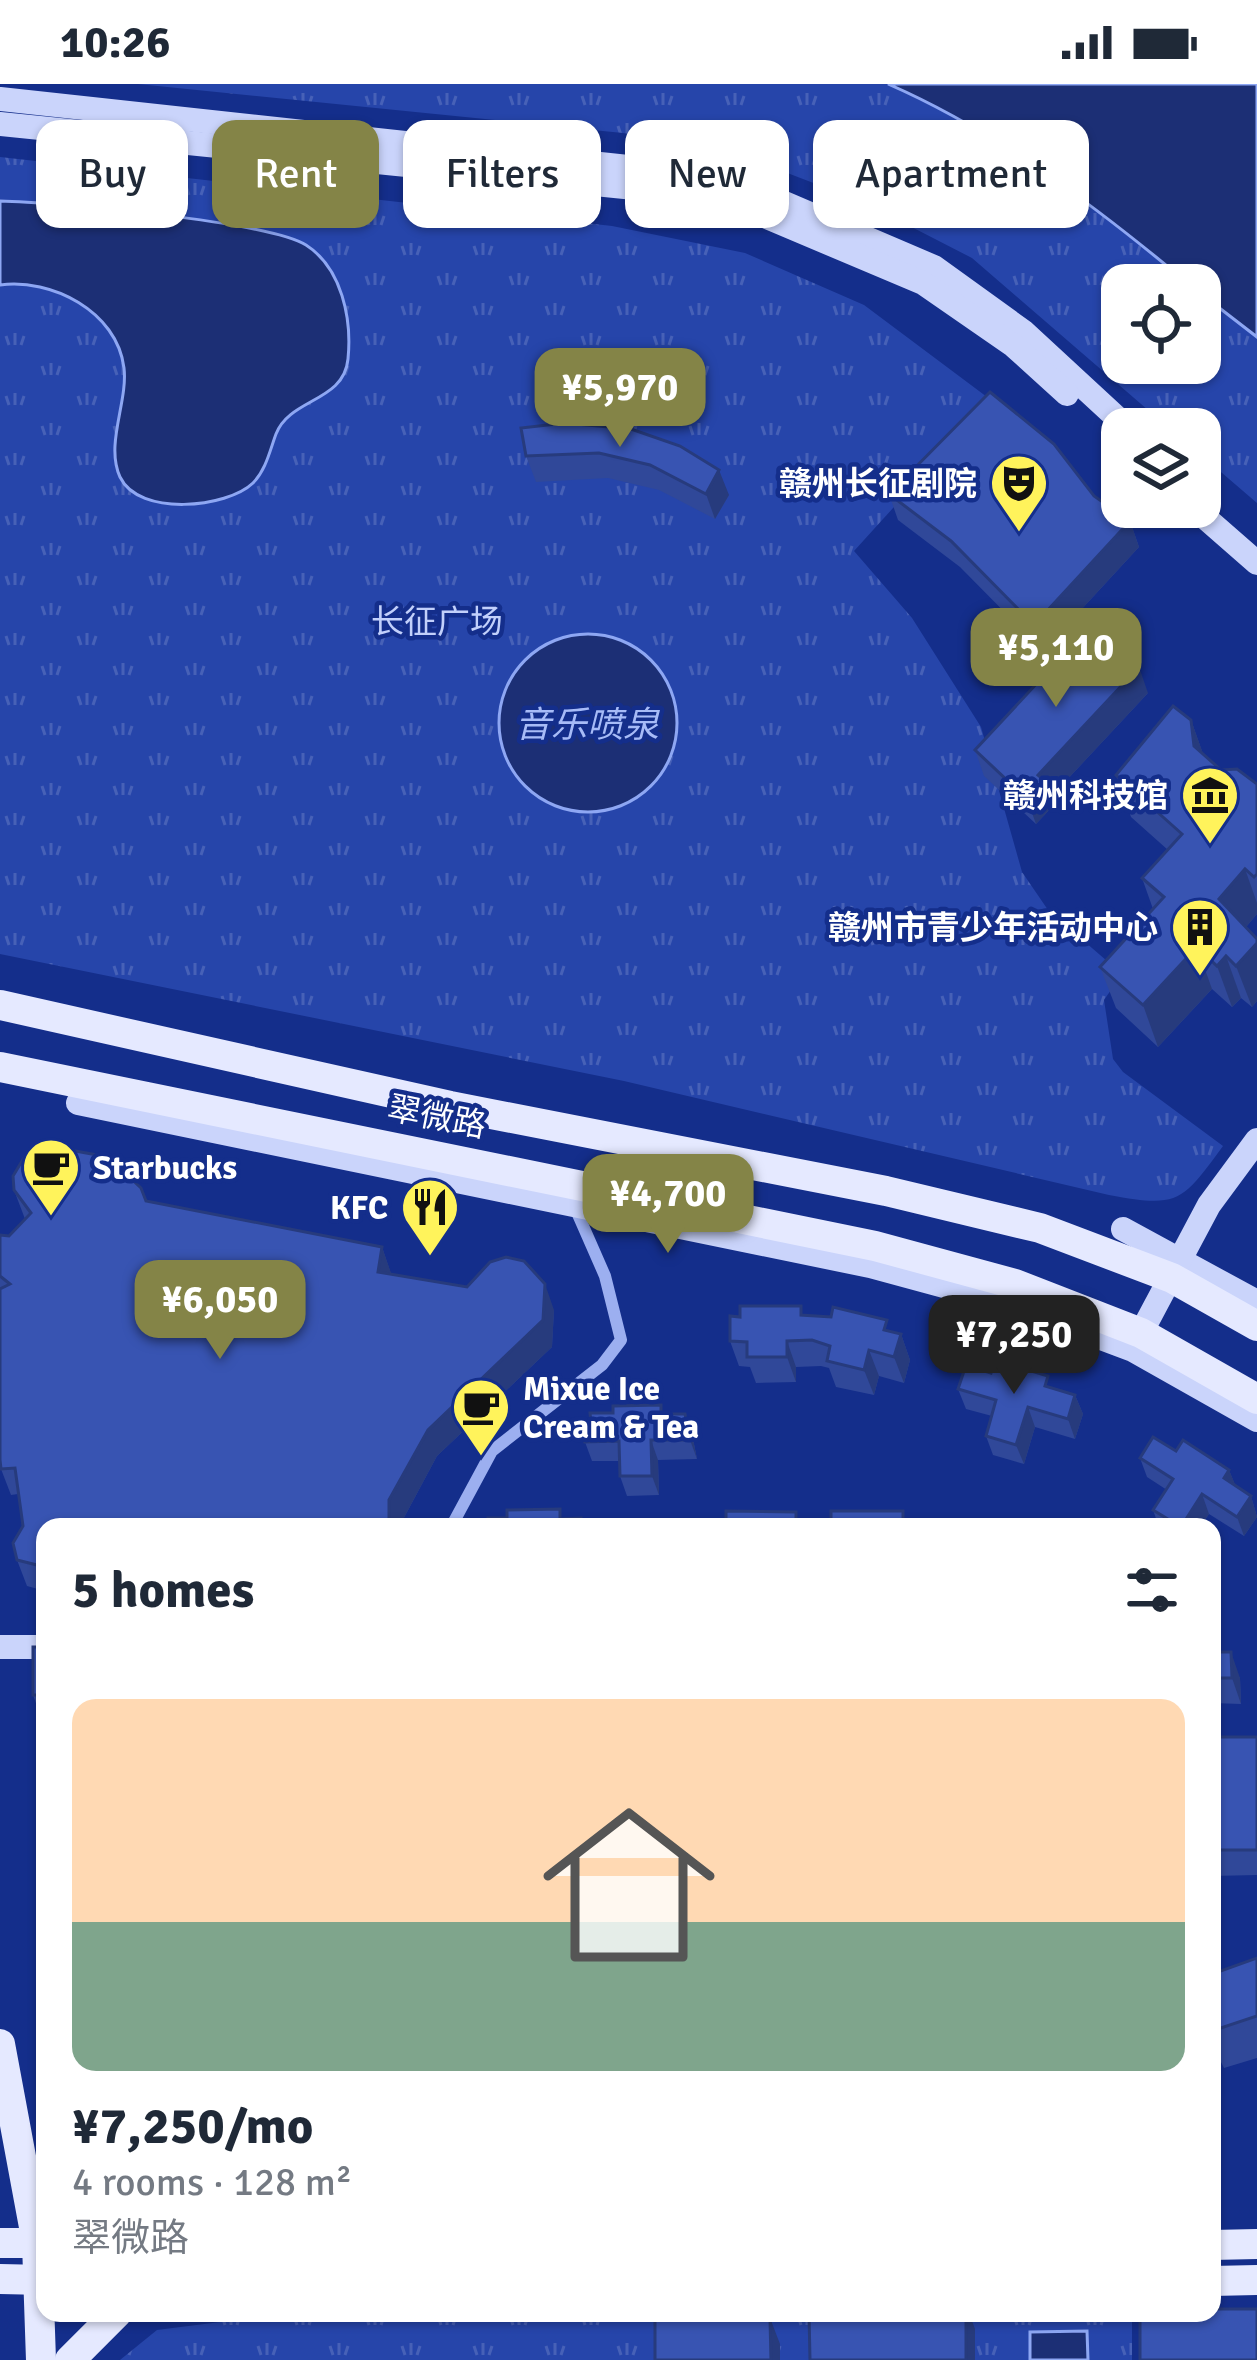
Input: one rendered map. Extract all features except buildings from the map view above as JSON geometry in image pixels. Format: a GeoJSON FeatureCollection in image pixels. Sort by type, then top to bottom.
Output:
{"type":"FeatureCollection","features":[{"type":"Feature","properties":{"kind":"main road"},"geometry":{"type":"LineString","coordinates":[[0,99],[656,170],[768,196],[934,267],[1024,332],[1106,408]]}},
{"type":"Feature","properties":{"kind":"main road"},"geometry":{"type":"LineString","coordinates":[[0,124],[654,190],[762,215],[923,283],[1014,346],[1101,424]]}},
{"type":"Feature","properties":{"kind":"main road"},"geometry":{"type":"LineString","coordinates":[[1221,512],[1257,543]]}},
{"type":"Feature","properties":{"kind":"main road"},"geometry":{"type":"LineString","coordinates":[[1217,528],[1257,563]]}},
{"type":"Feature","properties":{"kind":"main road"},"geometry":{"type":"LineString","coordinates":[[0,983],[80,1023]]}},
{"type":"Feature","properties":{"kind":"main road","name":"翠微路"},"geometry":{"type":"LineString","coordinates":[[0,1005],[450,1106],[1040,1228],[1177,1268],[1257,1326]]}},
{"type":"Feature","properties":{"kind":"main road","name":"翠微路"},"geometry":{"type":"LineString","coordinates":[[0,1067],[78,1092],[935,1262],[1015,1284],[1141,1333],[1257,1399]]}},
{"type":"Feature","properties":{"kind":"main road"},"geometry":{"type":"LineString","coordinates":[[0,1084],[78,1092]]}},
{"type":"Feature","properties":{"kind":"main road"},"geometry":{"type":"LineString","coordinates":[[1141,1333],[1209,1204],[1257,1140]]}},
{"type":"Feature","properties":{"kind":"main road"},"geometry":{"type":"LineString","coordinates":[[570,1193],[1010,1304],[1133,1350],[1257,1420]]}},
{"type":"Feature","properties":{"kind":"main road"},"geometry":{"type":"LineString","coordinates":[[1123,1229],[1177,1268],[1257,1302]]}},
{"type":"Feature","properties":{"kind":"main road"},"geometry":{"type":"LineString","coordinates":[[0,1648],[36,1647]]}},
{"type":"Feature","properties":{"kind":"main road"},"geometry":{"type":"LineString","coordinates":[[0,2044],[36,2218]]}},
{"type":"Feature","properties":{"kind":"main road"},"geometry":{"type":"LineString","coordinates":[[8,2081],[36,2134]]}},
{"type":"Feature","properties":{"kind":"main road"},"geometry":{"type":"LineString","coordinates":[[0,2243],[36,2243]]}},
{"type":"Feature","properties":{"kind":"main road"},"geometry":{"type":"LineString","coordinates":[[1221,2245],[1257,2244]]}},
{"type":"Feature","properties":{"kind":"main road"},"geometry":{"type":"LineString","coordinates":[[0,2279],[36,2281]]}},
{"type":"Feature","properties":{"kind":"main road"},"geometry":{"type":"LineString","coordinates":[[1221,2281],[1257,2280]]}},
{"type":"Feature","properties":{"kind":"main road"},"geometry":{"type":"LineString","coordinates":[[40,2360],[41,2322]]}},
{"type":"Feature","properties":{"kind":"main road"},"geometry":{"type":"LineString","coordinates":[[70,2360],[108,2322]]}},
{"type":"Feature","properties":{"kind":"street"},"geometry":{"type":"LineString","coordinates":[[456,1518],[492,1450],[602,1365],[620,1340],[605,1276],[570,1193]]}},
{"type":"Feature","properties":{"kind":"green space"},"geometry":{"type":"Polygon","coordinates":[[[138,84],[888,84],[960,120],[813,120],[813,183],[789,174],[789,120],[625,120],[625,133],[601,131],[601,120],[494,120],[138,84]]]}},
{"type":"Feature","properties":{"kind":"green space","name":"长征广场"},"geometry":{"type":"Polygon","coordinates":[[[0,157],[36,161],[36,228],[188,228],[188,178],[212,181],[212,228],[379,228],[379,200],[403,202],[403,228],[612,226],[745,253],[864,305],[991,400],[854,551],[912,618],[981,727],[1022,872],[1048,910],[1122,974],[1104,1000],[1113,1059],[1123,1072],[1223,1146],[1198,1179],[1177,1196],[1151,1201],[1109,1195],[624,1081],[0,954],[0,157]]]}},
{"type":"Feature","properties":{"kind":"green space"},"geometry":{"type":"Polygon","coordinates":[[[1089,206],[1164,264],[1101,264],[1101,369],[972,258],[914,228],[1089,228],[1089,206]]]}},
{"type":"Feature","properties":{"kind":"green space"},"geometry":{"type":"Polygon","coordinates":[[[1221,309],[1257,337],[1257,503],[1221,472],[1221,408],[1146,408],[1118,384],[1221,384],[1221,309]]]}},
{"type":"Feature","properties":{"kind":"green space"},"geometry":{"type":"Polygon","coordinates":[[[220,2322],[1132,2322],[1132,2360],[120,2360],[157,2330],[220,2322]]]}},
{"type":"Feature","properties":{"kind":"water"},"geometry":{"type":"Polygon","coordinates":[[[888,84],[1257,84],[1257,337],[1221,309],[1221,264],[1164,264],[1089,206],[1089,120],[960,120],[888,84]]]}},
{"type":"Feature","properties":{"kind":"water"},"geometry":{"type":"Polygon","coordinates":[[[0,201],[36,204],[36,228],[188,228],[188,219],[212,222],[212,228],[249,228],[306,245],[328,267],[346,311],[348,359],[337,384],[283,422],[253,483],[241,492],[205,503],[164,503],[130,490],[120,477],[115,451],[124,368],[109,330],[60,293],[20,284],[0,285],[0,201]]]}},
{"type":"Feature","properties":{"kind":"water","name":"音乐喷泉"},"geometry":{"type":"Polygon","coordinates":[[[588,634],[622,641],[651,660],[670,689],[677,723],[670,757],[651,786],[622,805],[588,812],[554,805],[525,786],[506,757],[499,723],[506,689],[525,660],[554,641],[588,634]]]}},
{"type":"Feature","properties":{"kind":"water"},"geometry":{"type":"Polygon","coordinates":[[[1087,2331],[1088,2360],[1030,2360],[1030,2332],[1087,2331]]]}},
{"type":"Feature","properties":{"kind":"place","name":"赣州长征剧院"},"geometry":{"type":"Point","coordinates":[1019,534]}},
{"type":"Feature","properties":{"kind":"place","name":"赣州科技馆"},"geometry":{"type":"Point","coordinates":[1210,846]}},
{"type":"Feature","properties":{"kind":"place","name":"赣州市青少年活动中心"},"geometry":{"type":"Point","coordinates":[1200,978]}},
{"type":"Feature","properties":{"kind":"place","name":"Starbucks"},"geometry":{"type":"Point","coordinates":[51,1218]}},
{"type":"Feature","properties":{"kind":"place","name":"KFC"},"geometry":{"type":"Point","coordinates":[430,1258]}},
{"type":"Feature","properties":{"kind":"place","name":"Mixue Ice Cream & Tea"},"geometry":{"type":"Point","coordinates":[481,1458]}}]}
